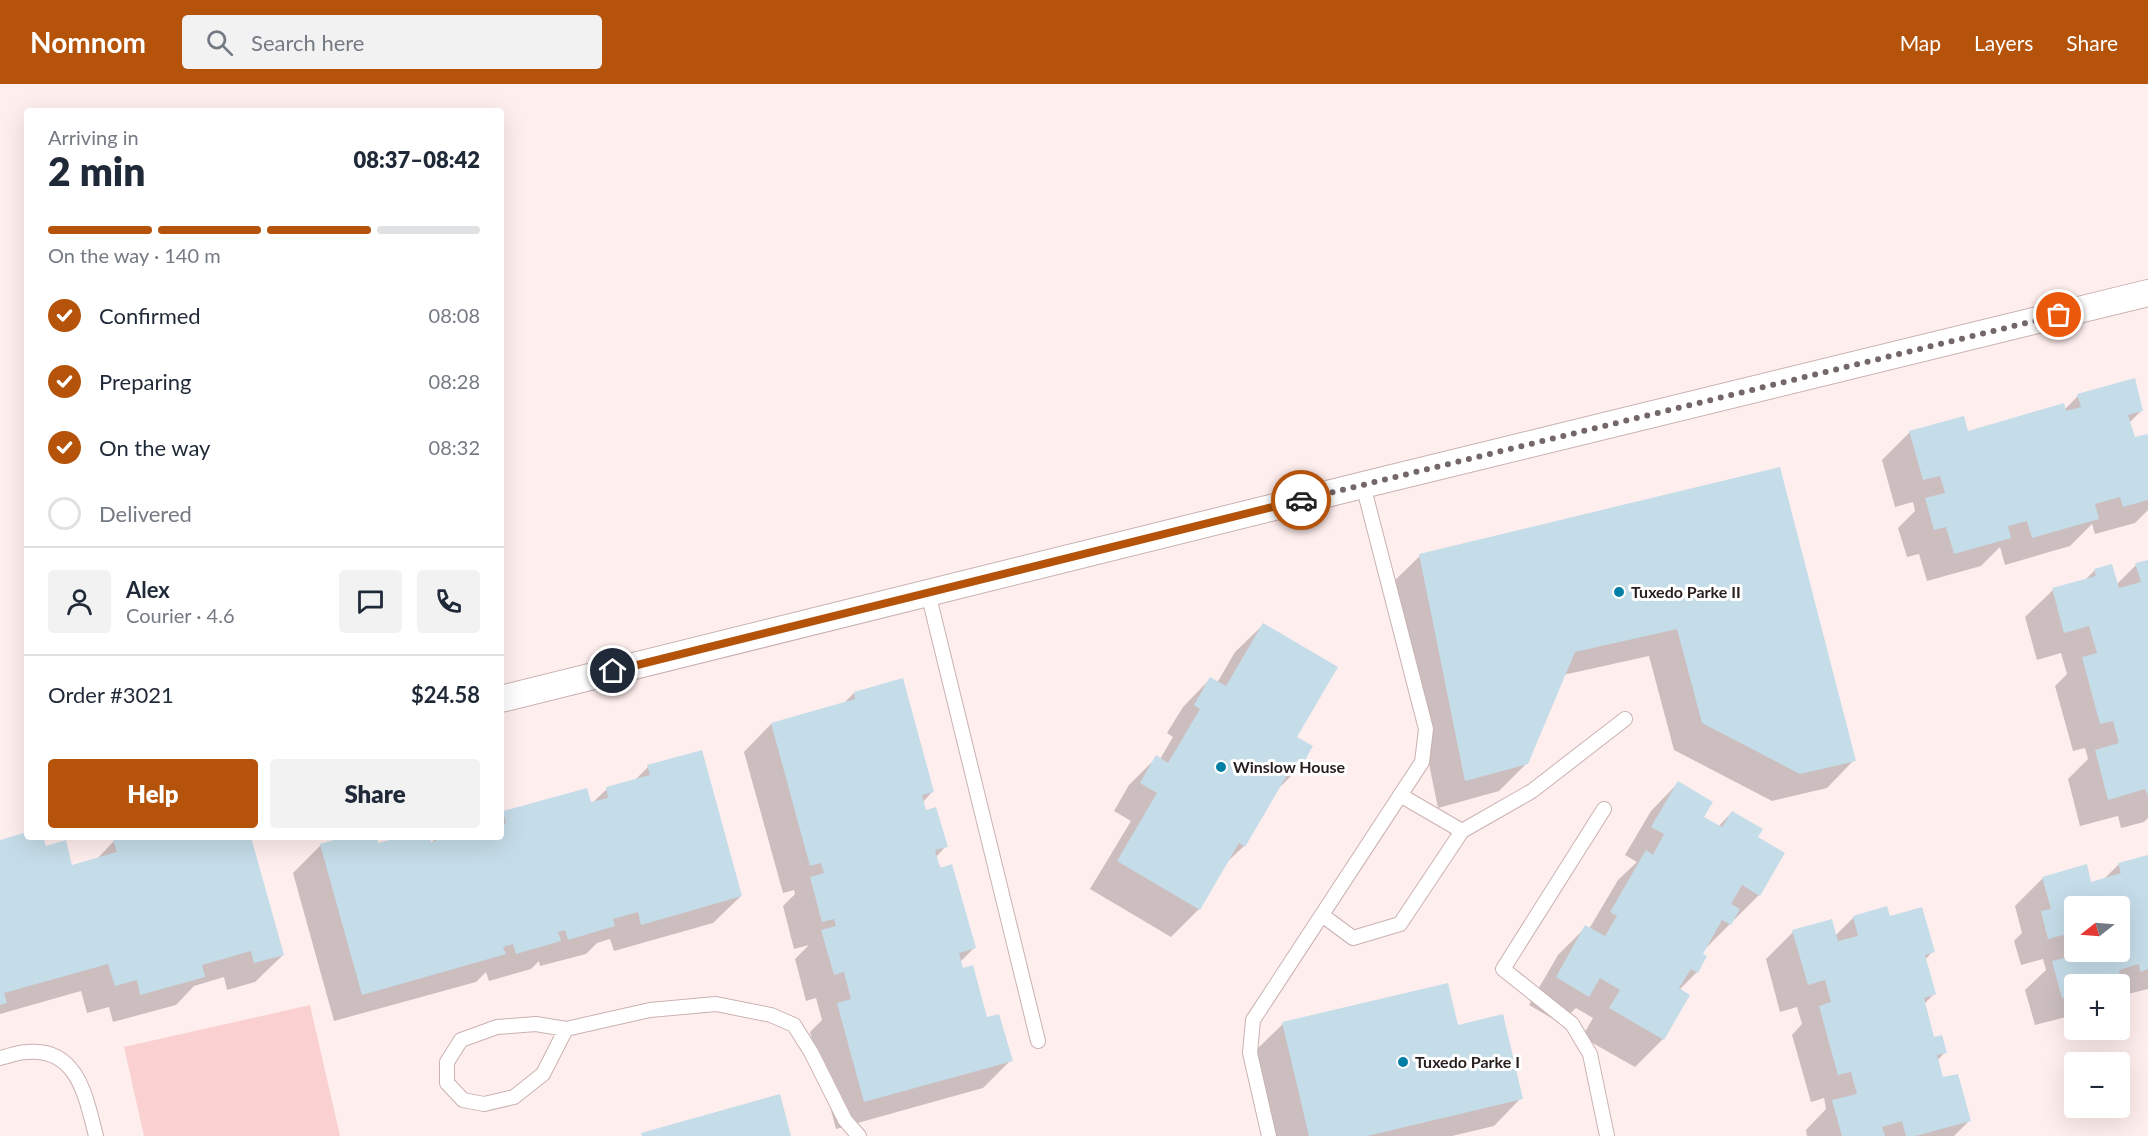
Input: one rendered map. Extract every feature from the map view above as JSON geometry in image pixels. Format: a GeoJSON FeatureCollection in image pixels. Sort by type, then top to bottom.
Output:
{"type":"FeatureCollection","features":[{"type":"Feature","properties":{"kind":"street"},"geometry":{"type":"LineString","coordinates":[[504,698],[2148,293]]}},
{"type":"Feature","properties":{"kind":"lane"},"geometry":{"type":"LineString","coordinates":[[1269,1136],[1250,1053],[1254,1020],[1422,762],[1426,729],[1364,485]]}},
{"type":"Feature","properties":{"kind":"lane"},"geometry":{"type":"LineString","coordinates":[[927,593],[1038,1041]]}},
{"type":"Feature","properties":{"kind":"lane"},"geometry":{"type":"LineString","coordinates":[[1322,915],[1353,938],[1400,924],[1462,831],[1532,791],[1624,719]]}},
{"type":"Feature","properties":{"kind":"lane"},"geometry":{"type":"LineString","coordinates":[[1400,795],[1462,831]]}},
{"type":"Feature","properties":{"kind":"lane"},"geometry":{"type":"LineString","coordinates":[[1604,809],[1503,969],[1572,1023],[1590,1054],[1607,1136]]}},
{"type":"Feature","properties":{"kind":"lane"},"geometry":{"type":"LineString","coordinates":[[566,1029],[543,1074],[514,1097],[484,1104],[463,1100],[447,1083],[447,1062],[461,1040],[497,1027],[536,1024],[566,1029],[651,1010],[716,1004],[771,1015],[794,1026],[811,1052],[845,1120],[859,1136]]}},
{"type":"Feature","properties":{"kind":"lane"},"geometry":{"type":"LineString","coordinates":[[0,1058],[28,1052],[46,1053],[67,1063],[81,1084],[96,1136]]}},
{"type":"Feature","properties":{"kind":"shaded area"},"geometry":{"type":"Polygon","coordinates":[[[310,1005],[340,1136],[144,1136],[124,1047],[310,1005]]]}},
{"type":"Feature","properties":{"kind":"building"},"geometry":{"type":"Polygon","coordinates":[[[2135,378],[2143,411],[2128,415],[2135,437],[2147,434],[2148,436],[2148,500],[2123,507],[2120,497],[2095,504],[2099,519],[2032,538],[2027,521],[2008,526],[2011,538],[1954,554],[1946,527],[1934,530],[1925,498],[1945,493],[1940,476],[1923,480],[1909,431],[1964,416],[1968,431],[2064,403],[2066,411],[2081,407],[2077,394],[2135,378]]]}},
{"type":"Feature","properties":{"kind":"building","name":"Tuxedo Parke II"},"geometry":{"type":"Polygon","coordinates":[[[1780,467],[1856,761],[1800,774],[1702,723],[1677,629],[1575,652],[1528,764],[1465,781],[1419,554],[1780,467]]]}},
{"type":"Feature","properties":{"kind":"building"},"geometry":{"type":"Polygon","coordinates":[[[2148,560],[2148,796],[2145,789],[2108,800],[2095,750],[2119,743],[2113,721],[2100,724],[2082,657],[2097,653],[2089,626],[2064,633],[2052,588],[2096,576],[2094,569],[2112,564],[2119,588],[2141,582],[2135,563],[2148,560]]]}},
{"type":"Feature","properties":{"kind":"building","name":"Winslow House"},"geometry":{"type":"Polygon","coordinates":[[[1263,623],[1338,667],[1297,737],[1313,746],[1300,769],[1293,765],[1245,847],[1239,843],[1200,910],[1117,861],[1157,793],[1140,783],[1156,755],[1168,763],[1200,709],[1194,705],[1210,677],[1226,686],[1263,623]]]}},
{"type":"Feature","properties":{"kind":"building"},"geometry":{"type":"Polygon","coordinates":[[[903,678],[934,792],[922,795],[926,810],[936,807],[948,847],[935,850],[940,868],[952,864],[976,948],[959,953],[963,968],[973,965],[987,1017],[999,1014],[1013,1061],[864,1102],[837,1003],[851,999],[844,972],[834,975],[821,930],[836,926],[834,919],[822,922],[810,877],[824,873],[821,863],[810,866],[771,723],[855,699],[854,692],[903,678]]]}},
{"type":"Feature","properties":{"kind":"building"},"geometry":{"type":"Polygon","coordinates":[[[702,750],[742,896],[641,925],[638,912],[613,919],[615,926],[568,940],[565,930],[558,932],[561,941],[516,954],[513,944],[503,947],[506,954],[362,995],[320,844],[334,840],[378,840],[378,843],[390,840],[431,840],[431,842],[438,840],[504,840],[504,824],[506,823],[504,811],[587,788],[591,802],[608,798],[606,787],[650,775],[647,765],[702,750]]]}},
{"type":"Feature","properties":{"kind":"building"},"geometry":{"type":"Polygon","coordinates":[[[1678,781],[1713,802],[1704,817],[1722,827],[1732,811],[1763,829],[1758,837],[1785,853],[1760,896],[1742,885],[1731,904],[1740,909],[1731,925],[1722,920],[1703,954],[1707,956],[1698,973],[1691,969],[1679,988],[1690,995],[1664,1040],[1609,1008],[1620,990],[1600,978],[1589,997],[1556,977],[1585,925],[1605,936],[1617,916],[1610,912],[1646,850],[1653,855],[1664,834],[1651,827],[1678,781]]]}},
{"type":"Feature","properties":{"kind":"building"},"geometry":{"type":"Polygon","coordinates":[[[24,833],[24,840],[44,840],[46,846],[66,840],[72,865],[117,852],[113,840],[252,840],[284,955],[254,963],[251,951],[202,965],[205,977],[140,995],[137,980],[115,986],[108,964],[4,993],[7,1003],[0,1005],[0,840],[24,833]]]}},
{"type":"Feature","properties":{"kind":"building"},"geometry":{"type":"Polygon","coordinates":[[[2148,855],[2148,969],[2140,972],[2139,964],[2119,970],[2120,974],[2064,974],[2064,998],[2062,998],[2052,961],[2064,958],[2064,962],[2130,962],[2130,896],[2064,896],[2064,935],[2048,939],[2041,911],[2051,909],[2042,877],[2087,864],[2091,882],[2121,873],[2118,863],[2148,855]]]}},
{"type":"Feature","properties":{"kind":"building"},"geometry":{"type":"Polygon","coordinates":[[[1887,906],[1890,916],[1922,907],[1935,952],[1925,955],[1936,994],[1924,998],[1934,1037],[1942,1035],[1947,1053],[1937,1055],[1943,1077],[1958,1074],[1971,1121],[1915,1136],[1906,1136],[1902,1121],[1882,1127],[1885,1136],[1842,1136],[1832,1100],[1857,1094],[1851,1072],[1838,1075],[1819,1006],[1831,1002],[1825,980],[1808,985],[1792,930],[1832,919],[1838,941],[1858,936],[1853,916],[1887,906]]]}},
{"type":"Feature","properties":{"kind":"building","name":"Tuxedo Parke I"},"geometry":{"type":"Polygon","coordinates":[[[1448,983],[1458,1025],[1503,1014],[1523,1099],[1367,1136],[1309,1136],[1282,1022],[1448,983]]]}},
{"type":"Feature","properties":{"kind":"building"},"geometry":{"type":"Polygon","coordinates":[[[780,1094],[791,1136],[642,1136],[641,1133],[780,1094]]]}},
{"type":"Feature","properties":{"kind":"way so far"},"geometry":{"type":"LineString","coordinates":[[1301,500],[2059,315]]}},
{"type":"Feature","properties":{"kind":"place","name":"Tuxedo Parke II"},"geometry":{"type":"Point","coordinates":[1619,592]}},
{"type":"Feature","properties":{"kind":"place","name":"Winslow House"},"geometry":{"type":"Point","coordinates":[1221,767]}},
{"type":"Feature","properties":{"kind":"place","name":"Tuxedo Parke I"},"geometry":{"type":"Point","coordinates":[1403,1062]}},
{"type":"Feature","properties":{"kind":"route"},"geometry":{"type":"LineString","coordinates":[[613,671],[1301,500]]}}]}
